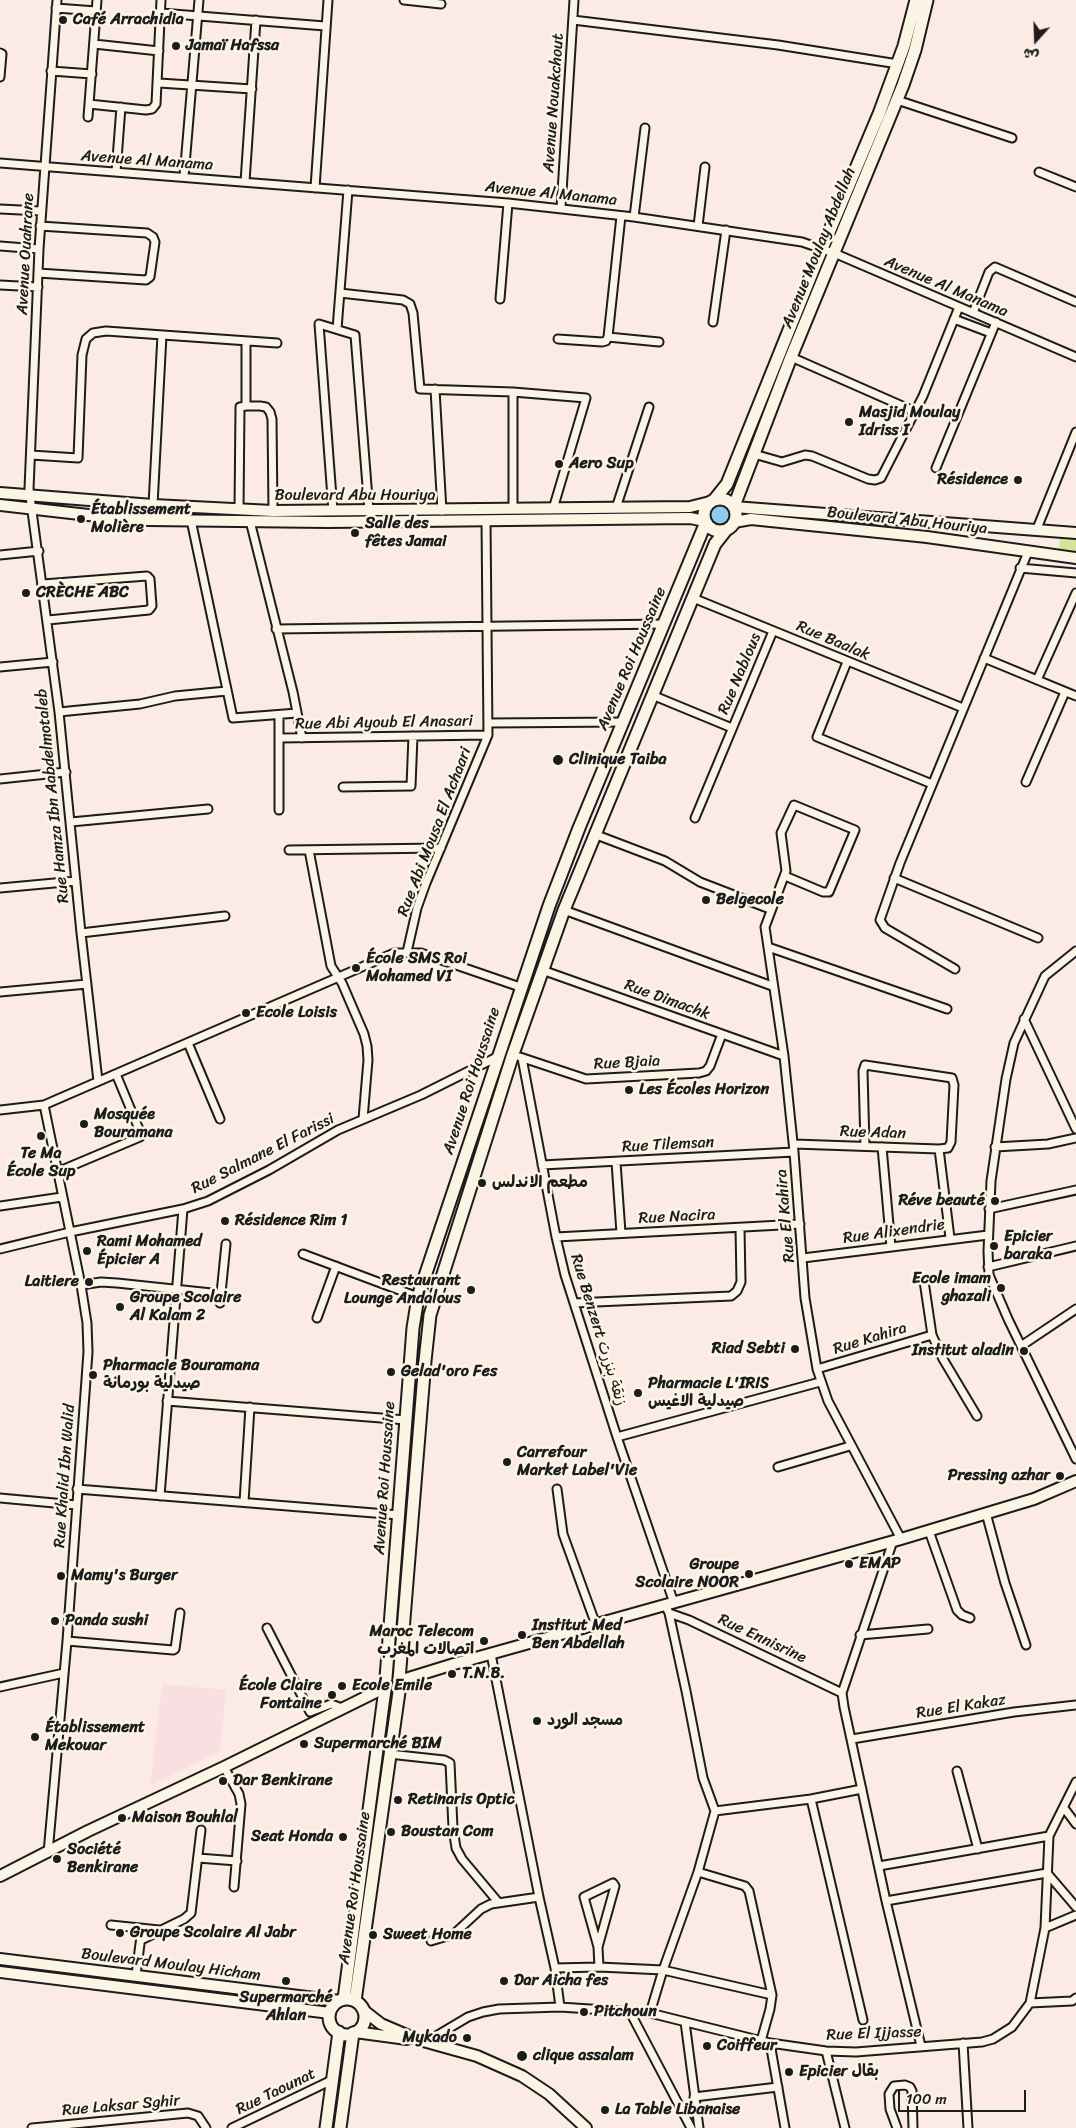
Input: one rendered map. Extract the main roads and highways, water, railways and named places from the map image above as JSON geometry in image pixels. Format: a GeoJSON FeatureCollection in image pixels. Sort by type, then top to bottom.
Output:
{"type":"FeatureCollection","features":[{"type":"Feature","properties":{"kind":"main road","name":"Avenue Moulay Abdellah"},"geometry":{"type":"LineString","coordinates":[[713,501],[727,484],[822,249],[880,114],[898,64],[916,0]]}},
{"type":"Feature","properties":{"kind":"main road","name":"Avenue Moulay Abdellah"},"geometry":{"type":"LineString","coordinates":[[734,507],[791,357],[898,100],[915,50],[926,0]]}},
{"type":"Feature","properties":{"kind":"main road","name":"Boulevard Abu Houriya"},"geometry":{"type":"LineString","coordinates":[[0,493],[239,510],[332,512],[690,507],[713,501]]}},
{"type":"Feature","properties":{"kind":"main road"},"geometry":{"type":"LineString","coordinates":[[726,500],[734,507],[736,515],[730,526],[712,529],[706,522],[705,510],[713,501],[726,500]]}},
{"type":"Feature","properties":{"kind":"main road","name":"Boulevard Abu Houriya"},"geometry":{"type":"LineString","coordinates":[[0,505],[106,517],[191,520],[690,518],[706,522]]}},
{"type":"Feature","properties":{"kind":"main road","name":"Boulevard Abu Houriya"},"geometry":{"type":"LineString","coordinates":[[734,507],[1076,533]]}},
{"type":"Feature","properties":{"kind":"main road","name":"Boulevard Abu Houriya"},"geometry":{"type":"LineString","coordinates":[[730,526],[751,519],[936,538],[1076,558]]}},
{"type":"Feature","properties":{"kind":"main road","name":"Avenue Roi Houssaine"},"geometry":{"type":"LineString","coordinates":[[346,2000],[385,1685],[413,1328],[418,1297],[520,987],[576,836],[706,522]]}},
{"type":"Feature","properties":{"kind":"main road","name":"Avenue Roi Houssaine"},"geometry":{"type":"LineString","coordinates":[[346,2000],[389,1754],[399,1684],[430,1315],[517,1056],[542,970],[564,910],[715,544],[730,526]]}},
{"type":"Feature","properties":{"kind":"main road"},"geometry":{"type":"LineString","coordinates":[[0,1876],[342,1708],[385,1685],[392,1676],[399,1684],[491,1654],[669,1607],[929,1531],[1034,1499],[1076,1481]]}},
{"type":"Feature","properties":{"kind":"main road","name":"Boulevard Moulay Hicham"},"geometry":{"type":"LineString","coordinates":[[0,1959],[346,2000]]}},
{"type":"Feature","properties":{"kind":"main road","name":"Boulevard Moulay Hicham"},"geometry":{"type":"LineString","coordinates":[[0,1972],[330,2013]]}},
{"type":"Feature","properties":{"kind":"main road"},"geometry":{"type":"LineString","coordinates":[[421,2041],[339,2032],[331,2025],[330,2013],[333,2006],[346,2000],[381,2024],[421,2041],[477,2056],[522,2076],[549,2094],[586,2128]]}},
{"type":"Feature","properties":{"kind":"main road"},"geometry":{"type":"LineString","coordinates":[[340,2128],[354,2033],[364,2022],[363,2010]]}},
{"type":"Feature","properties":{"kind":"main road"},"geometry":{"type":"LineString","coordinates":[[326,2128],[339,2032]]}},
{"type":"Feature","properties":{"kind":"water"},"geometry":{"type":"Polygon","coordinates":[[[720,504],[730,511],[731,515],[724,525],[720,526],[710,519],[709,515],[716,505],[720,504]]]}},
{"type":"Feature","properties":{"kind":"place","name":"Café Arrachidia"},"geometry":{"type":"Point","coordinates":[63,20]}},
{"type":"Feature","properties":{"kind":"place","name":"Jamaï Hafssa"},"geometry":{"type":"Point","coordinates":[176,46]}},
{"type":"Feature","properties":{"kind":"place","name":"Masjid Moulay Idriss I"},"geometry":{"type":"Point","coordinates":[849,422]}},
{"type":"Feature","properties":{"kind":"place","name":"Aero Sup"},"geometry":{"type":"Point","coordinates":[559,464]}},
{"type":"Feature","properties":{"kind":"place","name":"Résidence"},"geometry":{"type":"Point","coordinates":[1018,480]}},
{"type":"Feature","properties":{"kind":"place","name":"Établissement Molière"},"geometry":{"type":"Point","coordinates":[81,519]}},
{"type":"Feature","properties":{"kind":"place","name":"Salle des fêtes Jamai"},"geometry":{"type":"Point","coordinates":[355,533]}},
{"type":"Feature","properties":{"kind":"place","name":"CRÈCHE ABC"},"geometry":{"type":"Point","coordinates":[26,593]}},
{"type":"Feature","properties":{"kind":"place","name":"Clinique Taiba"},"geometry":{"type":"Point","coordinates":[558,760]}},
{"type":"Feature","properties":{"kind":"place","name":"Belgecole"},"geometry":{"type":"Point","coordinates":[706,900]}},
{"type":"Feature","properties":{"kind":"place","name":"École SMS Roi Mohamed VI"},"geometry":{"type":"Point","coordinates":[356,968]}},
{"type":"Feature","properties":{"kind":"place","name":"Ecole Loisis"},"geometry":{"type":"Point","coordinates":[246,1013]}},
{"type":"Feature","properties":{"kind":"place","name":"Les Écoles Horizon"},"geometry":{"type":"Point","coordinates":[629,1090]}},
{"type":"Feature","properties":{"kind":"place","name":"Mosquée Bouramana"},"geometry":{"type":"Point","coordinates":[84,1124]}},
{"type":"Feature","properties":{"kind":"place","name":"Te Ma École Sup"},"geometry":{"type":"Point","coordinates":[41,1136]}},
{"type":"Feature","properties":{"kind":"place","name":"مطعم الاندلس"},"geometry":{"type":"Point","coordinates":[482,1183]}},
{"type":"Feature","properties":{"kind":"place","name":"Réve beauté"},"geometry":{"type":"Point","coordinates":[995,1201]}},
{"type":"Feature","properties":{"kind":"place","name":"Résidence Rim 1"},"geometry":{"type":"Point","coordinates":[225,1221]}},
{"type":"Feature","properties":{"kind":"place","name":"Epicier baraka"},"geometry":{"type":"Point","coordinates":[994,1246]}},
{"type":"Feature","properties":{"kind":"place","name":"Rami Mohamed Épicier A"},"geometry":{"type":"Point","coordinates":[87,1251]}},
{"type":"Feature","properties":{"kind":"place","name":"Laitiere"},"geometry":{"type":"Point","coordinates":[89,1282]}},
{"type":"Feature","properties":{"kind":"place","name":"Ecole imam ghazali"},"geometry":{"type":"Point","coordinates":[1001,1288]}},
{"type":"Feature","properties":{"kind":"place","name":"Restaurant Lounge Andalous"},"geometry":{"type":"Point","coordinates":[471,1290]}},
{"type":"Feature","properties":{"kind":"place","name":"Groupe Scolaire Al Kalam 2"},"geometry":{"type":"Point","coordinates":[120,1307]}},
{"type":"Feature","properties":{"kind":"place","name":"Riad Sebti"},"geometry":{"type":"Point","coordinates":[795,1349]}},
{"type":"Feature","properties":{"kind":"place","name":"Institut aladin"},"geometry":{"type":"Point","coordinates":[1024,1351]}},
{"type":"Feature","properties":{"kind":"place","name":"Gelad'oro Fes"},"geometry":{"type":"Point","coordinates":[391,1372]}},
{"type":"Feature","properties":{"kind":"place","name":"Pharmacie Bouramana صيدلية بورمانة"},"geometry":{"type":"Point","coordinates":[93,1375]}},
{"type":"Feature","properties":{"kind":"place","name":"Pharmacie L'IRIS صيدلية الاغيس"},"geometry":{"type":"Point","coordinates":[638,1393]}},
{"type":"Feature","properties":{"kind":"place","name":"Carrefour Market Label'Vie"},"geometry":{"type":"Point","coordinates":[507,1462]}},
{"type":"Feature","properties":{"kind":"place","name":"Pressing azhar"},"geometry":{"type":"Point","coordinates":[1060,1476]}},
{"type":"Feature","properties":{"kind":"place","name":"EMAP"},"geometry":{"type":"Point","coordinates":[849,1564]}},
{"type":"Feature","properties":{"kind":"place","name":"Groupe Scolaire NOOR"},"geometry":{"type":"Point","coordinates":[749,1574]}},
{"type":"Feature","properties":{"kind":"place","name":"Mamy's Burger"},"geometry":{"type":"Point","coordinates":[61,1576]}},
{"type":"Feature","properties":{"kind":"place","name":"Panda sushi"},"geometry":{"type":"Point","coordinates":[55,1621]}},
{"type":"Feature","properties":{"kind":"place","name":"Institut Med Ben Abdellah"},"geometry":{"type":"Point","coordinates":[522,1635]}},
{"type":"Feature","properties":{"kind":"place","name":"Maroc Telecom اتصالات المغرب"},"geometry":{"type":"Point","coordinates":[484,1641]}},
{"type":"Feature","properties":{"kind":"place","name":"T.N.B."},"geometry":{"type":"Point","coordinates":[452,1674]}},
{"type":"Feature","properties":{"kind":"place","name":"Ecole Emile"},"geometry":{"type":"Point","coordinates":[342,1686]}},
{"type":"Feature","properties":{"kind":"place","name":"École Claire Fontaine"},"geometry":{"type":"Point","coordinates":[332,1695]}},
{"type":"Feature","properties":{"kind":"place","name":"مسجد الورد"},"geometry":{"type":"Point","coordinates":[537,1721]}},
{"type":"Feature","properties":{"kind":"place","name":"Établissement Mekouar"},"geometry":{"type":"Point","coordinates":[35,1737]}},
{"type":"Feature","properties":{"kind":"place","name":"Supermarché BIM"},"geometry":{"type":"Point","coordinates":[304,1744]}},
{"type":"Feature","properties":{"kind":"place","name":"Dar Benkirane"},"geometry":{"type":"Point","coordinates":[223,1781]}},
{"type":"Feature","properties":{"kind":"place","name":"Retinaris Optic"},"geometry":{"type":"Point","coordinates":[398,1800]}},
{"type":"Feature","properties":{"kind":"place","name":"Maison Bouhlal"},"geometry":{"type":"Point","coordinates":[122,1818]}},
{"type":"Feature","properties":{"kind":"place","name":"Boustan Com"},"geometry":{"type":"Point","coordinates":[391,1832]}},
{"type":"Feature","properties":{"kind":"place","name":"Seat Honda"},"geometry":{"type":"Point","coordinates":[343,1837]}},
{"type":"Feature","properties":{"kind":"place","name":"Société Benkirane"},"geometry":{"type":"Point","coordinates":[57,1859]}},
{"type":"Feature","properties":{"kind":"place","name":"Groupe Scolaire Al Jabr"},"geometry":{"type":"Point","coordinates":[120,1933]}},
{"type":"Feature","properties":{"kind":"place","name":"Sweet Home"},"geometry":{"type":"Point","coordinates":[373,1935]}},
{"type":"Feature","properties":{"kind":"place","name":"Supermarché Ahlan"},"geometry":{"type":"Point","coordinates":[286,1981]}},
{"type":"Feature","properties":{"kind":"place","name":"Dar Aicha fes"},"geometry":{"type":"Point","coordinates":[504,1981]}},
{"type":"Feature","properties":{"kind":"place","name":"Pitchoun"},"geometry":{"type":"Point","coordinates":[584,2012]}},
{"type":"Feature","properties":{"kind":"place","name":"Mykado"},"geometry":{"type":"Point","coordinates":[467,2038]}},
{"type":"Feature","properties":{"kind":"place","name":"Coiffeur"},"geometry":{"type":"Point","coordinates":[707,2046]}},
{"type":"Feature","properties":{"kind":"place","name":"clique assalam"},"geometry":{"type":"Point","coordinates":[522,2056]}},
{"type":"Feature","properties":{"kind":"place","name":"Epicier بقال"},"geometry":{"type":"Point","coordinates":[789,2072]}},
{"type":"Feature","properties":{"kind":"place","name":"La Table Libanaise"},"geometry":{"type":"Point","coordinates":[605,2110]}}]}
